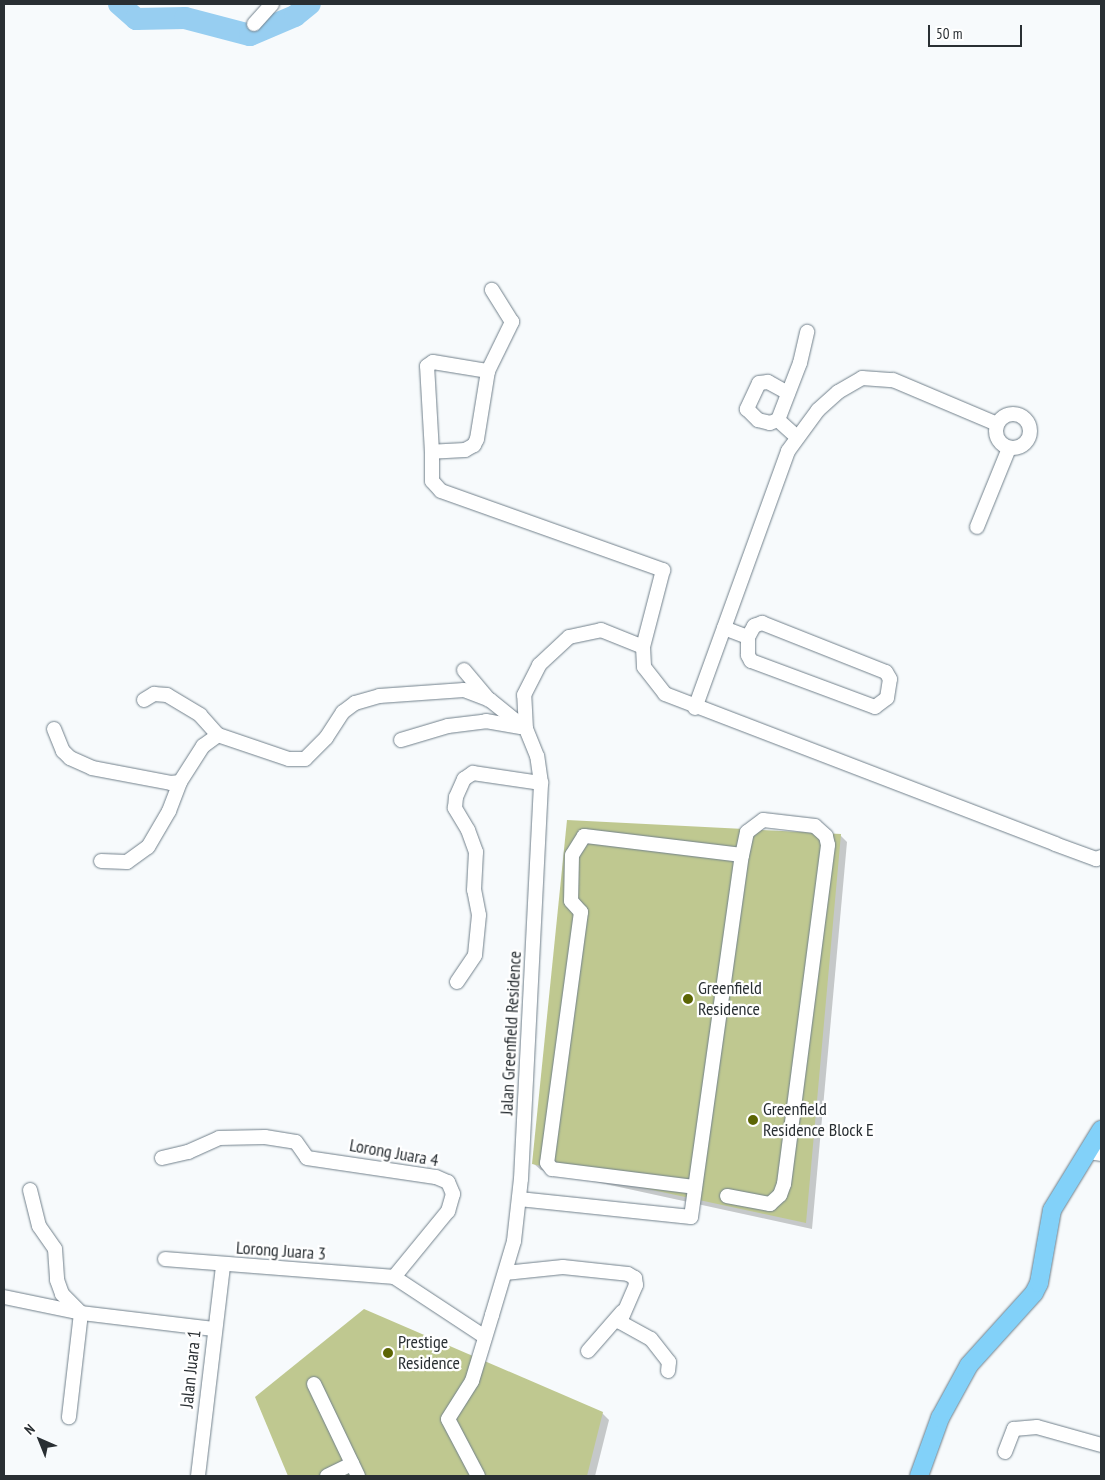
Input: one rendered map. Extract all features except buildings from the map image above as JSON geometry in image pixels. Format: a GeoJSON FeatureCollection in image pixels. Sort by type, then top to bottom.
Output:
{"type":"FeatureCollection","features":[{"type":"Feature","properties":{"kind":"main road"},"geometry":{"type":"LineString","coordinates":[[919,1476],[940,1418],[968,1365],[1034,1293],[1040,1283],[1052,1210],[1095,1153],[1101,1130]]}},
{"type":"Feature","properties":{"kind":"street"},"geometry":{"type":"LineString","coordinates":[[254,24],[272,4]]}},
{"type":"Feature","properties":{"kind":"street"},"geometry":{"type":"LineString","coordinates":[[432,452],[465,450],[474,445],[488,371],[512,322],[492,290]]}},
{"type":"Feature","properties":{"kind":"street"},"geometry":{"type":"LineString","coordinates":[[788,392],[768,382],[759,384],[749,399],[747,408],[751,415],[770,423],[778,420],[800,363],[807,332]]}},
{"type":"Feature","properties":{"kind":"street"},"geometry":{"type":"LineString","coordinates":[[488,371],[433,362],[427,366],[432,482],[441,491],[659,567],[663,578],[643,647],[644,667],[652,680],[665,694],[695,708],[1063,847],[1096,859],[1101,857]]}},
{"type":"Feature","properties":{"kind":"street"},"geometry":{"type":"LineString","coordinates":[[695,708],[780,469],[797,437],[838,392],[862,378],[893,380],[997,424]]}},
{"type":"Feature","properties":{"kind":"street"},"geometry":{"type":"LineString","coordinates":[[1013,414],[1022,416],[1029,424],[1031,433],[1027,442],[1019,448],[1009,448],[1000,443],[996,434],[997,424],[1004,417],[1013,414]]}},
{"type":"Feature","properties":{"kind":"street"},"geometry":{"type":"LineString","coordinates":[[778,420],[797,437]]}},
{"type":"Feature","properties":{"kind":"street"},"geometry":{"type":"LineString","coordinates":[[977,527],[1009,448]]}},
{"type":"Feature","properties":{"kind":"street"},"geometry":{"type":"LineString","coordinates":[[762,623],[886,672],[890,679],[887,698],[875,707],[751,661],[748,655],[748,637],[754,626],[762,623]]}},
{"type":"Feature","properties":{"kind":"street"},"geometry":{"type":"LineString","coordinates":[[724,628],[748,637]]}},
{"type":"Feature","properties":{"kind":"street"},"geometry":{"type":"LineString","coordinates":[[526,729],[524,695],[539,665],[569,637],[601,630],[643,647]]}},
{"type":"Feature","properties":{"kind":"street"},"geometry":{"type":"LineString","coordinates":[[464,670],[490,700],[526,729]]}},
{"type":"Feature","properties":{"kind":"street"},"geometry":{"type":"LineString","coordinates":[[144,700],[154,694],[167,695],[200,715],[218,735],[272,754],[305,759],[326,738],[343,712],[354,703],[379,696],[464,690],[490,700]]}},
{"type":"Feature","properties":{"kind":"street"},"geometry":{"type":"LineString","coordinates":[[401,740],[448,726],[486,721],[526,729]]}},
{"type":"Feature","properties":{"kind":"street"},"geometry":{"type":"LineString","coordinates":[[54,729],[63,751],[92,768],[171,783],[180,782]]}},
{"type":"Feature","properties":{"kind":"street","name":"Jalan Greenfield Residence"},"geometry":{"type":"LineString","coordinates":[[478,1476],[448,1419],[472,1381],[514,1241],[519,1199],[530,1045],[541,783],[537,756],[526,729]]}},
{"type":"Feature","properties":{"kind":"street"},"geometry":{"type":"LineString","coordinates":[[100,861],[128,862],[148,847],[169,811],[180,782],[203,746],[218,735]]}},
{"type":"Feature","properties":{"kind":"street"},"geometry":{"type":"LineString","coordinates":[[457,982],[475,955],[479,914],[474,890],[476,852],[455,808],[456,797],[464,779],[473,774],[541,783]]}},
{"type":"Feature","properties":{"kind":"street"},"geometry":{"type":"LineString","coordinates":[[519,1199],[691,1217],[742,855],[747,832],[763,820],[815,826],[826,836],[828,845],[784,1184],[780,1195],[770,1204],[728,1196]]}},
{"type":"Feature","properties":{"kind":"street"},"geometry":{"type":"LineString","coordinates":[[695,1187],[552,1169],[547,1163],[581,912],[571,901],[572,855],[584,836],[742,855]]}},
{"type":"Feature","properties":{"kind":"street","name":"Lorong Juara 4"},"geometry":{"type":"LineString","coordinates":[[162,1158],[188,1152],[219,1138],[238,1136],[296,1142],[307,1158],[436,1177],[448,1182],[454,1194],[448,1211],[394,1277]]}},
{"type":"Feature","properties":{"kind":"street"},"geometry":{"type":"LineString","coordinates":[[30,1190],[39,1226],[55,1249],[57,1280],[62,1294],[81,1313]]}},
{"type":"Feature","properties":{"kind":"street","name":"Lorong Juara 3"},"geometry":{"type":"LineString","coordinates":[[166,1259],[394,1277]]}},
{"type":"Feature","properties":{"kind":"street","name":"Jalan Juara 1"},"geometry":{"type":"LineString","coordinates":[[198,1476],[223,1265]]}},
{"type":"Feature","properties":{"kind":"street"},"geometry":{"type":"LineString","coordinates":[[505,1273],[563,1267],[628,1274],[634,1278],[636,1285],[622,1312],[588,1351]]}},
{"type":"Feature","properties":{"kind":"street"},"geometry":{"type":"LineString","coordinates":[[394,1277],[485,1337]]}},
{"type":"Feature","properties":{"kind":"street"},"geometry":{"type":"LineString","coordinates":[[4,1297],[81,1313],[214,1329]]}},
{"type":"Feature","properties":{"kind":"street"},"geometry":{"type":"LineString","coordinates":[[622,1312],[620,1322],[652,1339],[663,1352],[669,1362],[668,1371]]}},
{"type":"Feature","properties":{"kind":"street"},"geometry":{"type":"LineString","coordinates":[[69,1417],[81,1313]]}},
{"type":"Feature","properties":{"kind":"street"},"geometry":{"type":"LineString","coordinates":[[314,1384],[355,1470],[327,1476]]}},
{"type":"Feature","properties":{"kind":"street"},"geometry":{"type":"LineString","coordinates":[[1004,1452],[1014,1429],[1021,1428],[1037,1427],[1101,1445]]}},
{"type":"Feature","properties":{"kind":"waterway"},"geometry":{"type":"LineString","coordinates":[[119,4],[136,19],[185,18],[250,35],[295,16],[310,4]]}},
{"type":"Feature","properties":{"kind":"place","name":"Greenfield Residence"},"geometry":{"type":"Point","coordinates":[688,999]}},
{"type":"Feature","properties":{"kind":"place","name":"Greenfield Residence Block E"},"geometry":{"type":"Point","coordinates":[753,1120]}},
{"type":"Feature","properties":{"kind":"place","name":"Prestige Residence"},"geometry":{"type":"Point","coordinates":[388,1353]}}]}
